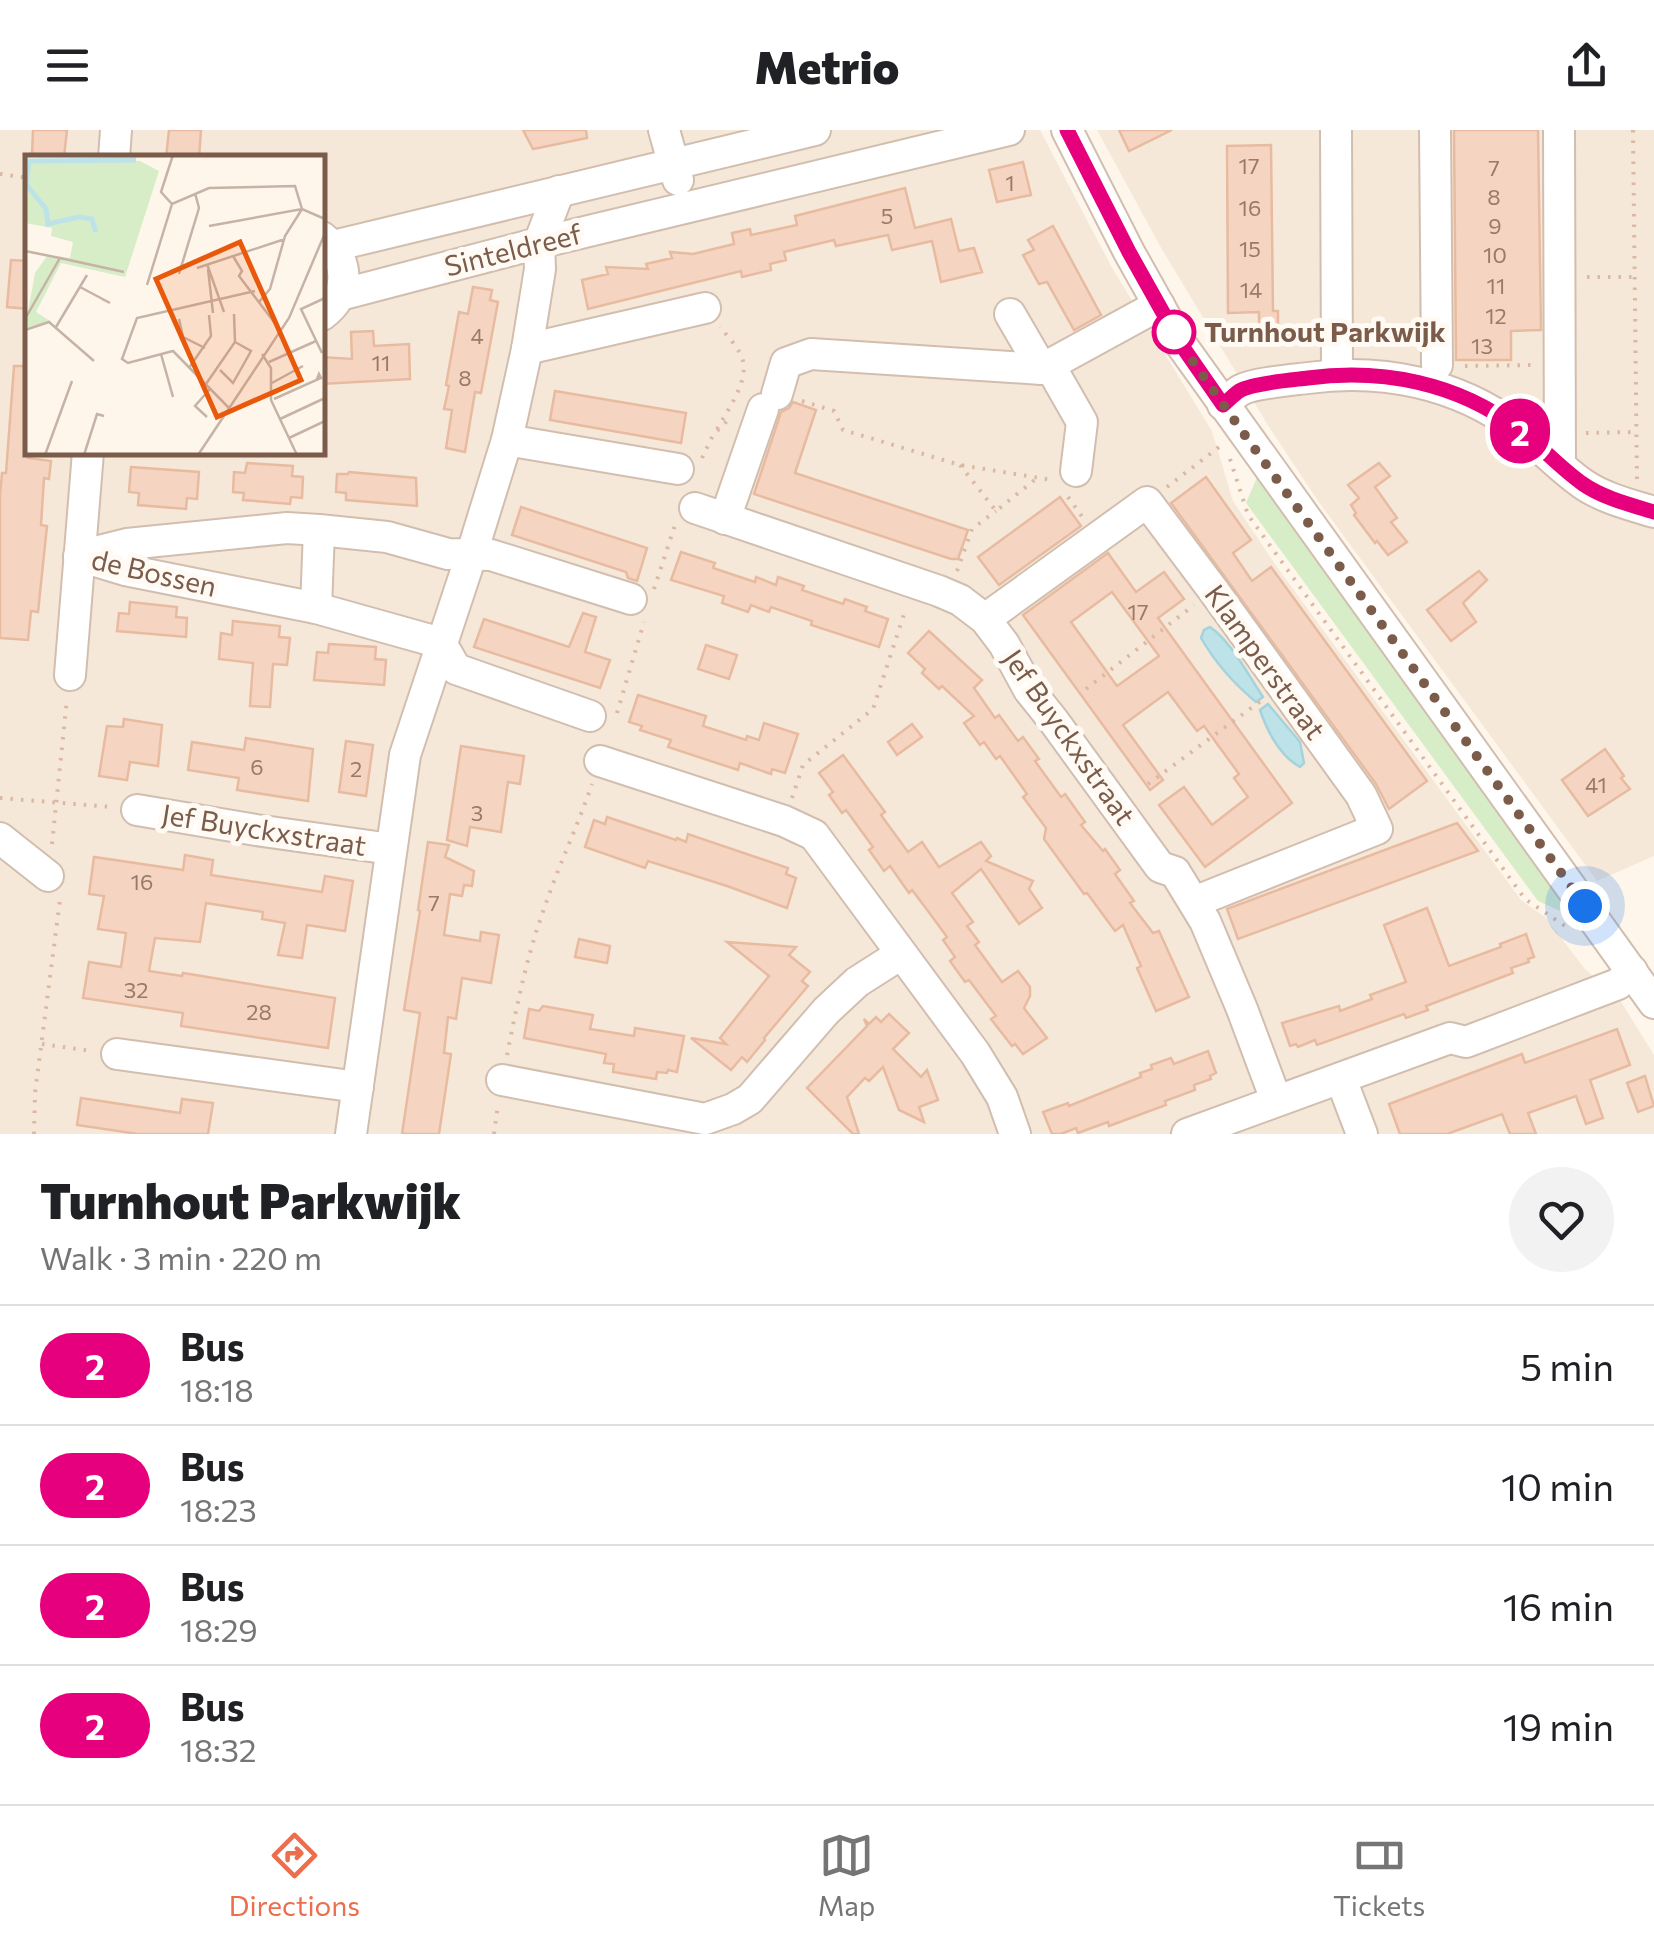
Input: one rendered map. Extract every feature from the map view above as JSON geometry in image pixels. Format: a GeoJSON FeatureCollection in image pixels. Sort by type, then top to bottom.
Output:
{"type":"FeatureCollection","features":[{"type":"Feature","properties":{"kind":"street"},"geometry":{"type":"LineString","coordinates":[[114,155],[116,130]]}},
{"type":"Feature","properties":{"kind":"street"},"geometry":{"type":"LineString","coordinates":[[664,130],[686,207]]}},
{"type":"Feature","properties":{"kind":"street","name":"Sinteldreef"},"geometry":{"type":"LineString","coordinates":[[332,305],[344,278],[342,261],[328,242],[815,130]]}},
{"type":"Feature","properties":{"kind":"street","name":"Sinteldreef"},"geometry":{"type":"LineString","coordinates":[[332,305],[539,242],[1009,130]]}},
{"type":"Feature","properties":{"kind":"street"},"geometry":{"type":"LineString","coordinates":[[1067,130],[1180,343],[1654,1003]]}},
{"type":"Feature","properties":{"kind":"street"},"geometry":{"type":"LineString","coordinates":[[1336,130],[1338,374]]}},
{"type":"Feature","properties":{"kind":"street"},"geometry":{"type":"LineString","coordinates":[[1435,130],[1446,366]]}},
{"type":"Feature","properties":{"kind":"street"},"geometry":{"type":"LineString","coordinates":[[1559,130],[1560,466]]}},
{"type":"Feature","properties":{"kind":"street"},"geometry":{"type":"LineString","coordinates":[[441,643],[507,440],[540,270],[539,242],[558,191]]}},
{"type":"Feature","properties":{"kind":"street"},"geometry":{"type":"LineString","coordinates":[[725,519],[786,363],[810,354],[1046,368],[1159,305]]}},
{"type":"Feature","properties":{"kind":"street"},"geometry":{"type":"LineString","coordinates":[[527,349],[705,308]]}},
{"type":"Feature","properties":{"kind":"street"},"geometry":{"type":"LineString","coordinates":[[1010,314],[1082,422],[1066,482]]}},
{"type":"Feature","properties":{"kind":"street"},"geometry":{"type":"LineString","coordinates":[[1223,405],[1241,390],[1338,374],[1404,377],[1480,406],[1516,427],[1585,486],[1646,509]]}},
{"type":"Feature","properties":{"kind":"street"},"geometry":{"type":"LineString","coordinates":[[507,440],[689,466]]}},
{"type":"Feature","properties":{"kind":"street"},"geometry":{"type":"LineString","coordinates":[[70,675],[88,455]]}},
{"type":"Feature","properties":{"kind":"street"},"geometry":{"type":"LineString","coordinates":[[985,619],[1147,502]]}},
{"type":"Feature","properties":{"kind":"street","name":"Klamperstraat"},"geometry":{"type":"LineString","coordinates":[[1147,502],[1361,795],[1377,829],[1194,902]]}},
{"type":"Feature","properties":{"kind":"street","name":"Jef Buyckxstraat"},"geometry":{"type":"LineString","coordinates":[[685,516],[725,519],[949,595],[985,619],[1029,690],[1160,867],[1175,872],[1194,902],[1242,1010],[1276,1100]]}},
{"type":"Feature","properties":{"kind":"street","name":"de Bossen"},"geometry":{"type":"LineString","coordinates":[[79,556],[127,544],[287,528],[320,530],[387,537],[448,554],[492,555],[640,603]]}},
{"type":"Feature","properties":{"kind":"street"},"geometry":{"type":"LineString","coordinates":[[316,608],[320,530]]}},
{"type":"Feature","properties":{"kind":"street","name":"de Bossen"},"geometry":{"type":"LineString","coordinates":[[79,556],[125,570],[316,608],[441,643],[456,669],[590,716]]}},
{"type":"Feature","properties":{"kind":"street","name":"Jef Buyckxstraat"},"geometry":{"type":"LineString","coordinates":[[351,1134],[405,755],[441,643]]}},
{"type":"Feature","properties":{"kind":"street"},"geometry":{"type":"LineString","coordinates":[[600,761],[784,821],[814,835],[975,1053],[1002,1097],[1015,1134]]}},
{"type":"Feature","properties":{"kind":"street","name":"Jef Buyckxstraat"},"geometry":{"type":"LineString","coordinates":[[137,810],[391,849]]}},
{"type":"Feature","properties":{"kind":"street"},"geometry":{"type":"LineString","coordinates":[[0,838],[48,876]]}},
{"type":"Feature","properties":{"kind":"street"},"geometry":{"type":"LineString","coordinates":[[502,1080],[705,1119],[734,1110],[750,1099],[826,1011],[857,982],[901,954]]}},
{"type":"Feature","properties":{"kind":"street"},"geometry":{"type":"LineString","coordinates":[[1188,1134],[1450,1038],[1466,1042],[1618,984],[1632,971]]}},
{"type":"Feature","properties":{"kind":"street"},"geometry":{"type":"LineString","coordinates":[[116,1054],[358,1087]]}},
{"type":"Feature","properties":{"kind":"street"},"geometry":{"type":"LineString","coordinates":[[1340,1079],[1362,1134]]}},
{"type":"Feature","properties":{"kind":"path"},"geometry":{"type":"LineString","coordinates":[[1633,130],[1636,432],[1646,509]]}},
{"type":"Feature","properties":{"kind":"path"},"geometry":{"type":"LineString","coordinates":[[0,174],[25,178]]}},
{"type":"Feature","properties":{"kind":"path"},"geometry":{"type":"LineString","coordinates":[[1577,277],[1635,278]]}},
{"type":"Feature","properties":{"kind":"path"},"geometry":{"type":"LineString","coordinates":[[705,308],[744,364],[742,377],[714,435]]}},
{"type":"Feature","properties":{"kind":"path"},"geometry":{"type":"LineString","coordinates":[[1446,366],[1560,365]]}},
{"type":"Feature","properties":{"kind":"path"},"geometry":{"type":"LineString","coordinates":[[689,466],[739,408],[758,399],[834,411],[842,430],[960,465],[1066,482],[1098,538]]}},
{"type":"Feature","properties":{"kind":"path"},"geometry":{"type":"LineString","coordinates":[[1147,502],[1225,442],[1223,405]]}},
{"type":"Feature","properties":{"kind":"path"},"geometry":{"type":"LineString","coordinates":[[1578,434],[1636,432]]}},
{"type":"Feature","properties":{"kind":"path"},"geometry":{"type":"LineString","coordinates":[[1230,461],[1248,515],[1525,899],[1571,930]]}},
{"type":"Feature","properties":{"kind":"path"},"geometry":{"type":"LineString","coordinates":[[960,465],[996,511]]}},
{"type":"Feature","properties":{"kind":"path"},"geometry":{"type":"LineString","coordinates":[[949,595],[972,529],[1038,478]]}},
{"type":"Feature","properties":{"kind":"path"},"geometry":{"type":"LineString","coordinates":[[494,1134],[522,976],[613,726],[640,603],[685,516]]}},
{"type":"Feature","properties":{"kind":"path"},"geometry":{"type":"LineString","coordinates":[[784,821],[803,765],[874,710],[914,583]]}},
{"type":"Feature","properties":{"kind":"path"},"geometry":{"type":"LineString","coordinates":[[1086,689],[1214,590]]}},
{"type":"Feature","properties":{"kind":"path"},"geometry":{"type":"LineString","coordinates":[[34,1134],[35,1093],[60,900],[48,876],[70,675]]}},
{"type":"Feature","properties":{"kind":"path"},"geometry":{"type":"LineString","coordinates":[[1148,784],[1282,685]]}},
{"type":"Feature","properties":{"kind":"path"},"geometry":{"type":"LineString","coordinates":[[0,798],[137,810]]}},
{"type":"Feature","properties":{"kind":"path"},"geometry":{"type":"LineString","coordinates":[[42,1044],[116,1054]]}},
{"type":"Feature","properties":{"kind":"shaded area"},"geometry":{"type":"Polygon","coordinates":[[[0,130],[1040,130],[1111,266],[1212,431],[1233,501],[1521,900],[1545,917],[1585,969],[1620,1000],[1654,1055],[1654,1134],[0,1134],[0,130]]]}},
{"type":"Feature","properties":{"kind":"shaded area"},"geometry":{"type":"Polygon","coordinates":[[[1097,130],[1654,130],[1654,856],[1597,881],[1318,501],[1160,246],[1097,130]]]}},
{"type":"Feature","properties":{"kind":"green space"},"geometry":{"type":"Polygon","coordinates":[[[1258,475],[1580,920],[1538,901],[1246,503],[1258,475]]]}},
{"type":"Feature","properties":{"kind":"water"},"geometry":{"type":"Polygon","coordinates":[[[1210,627],[1232,649],[1263,697],[1256,702],[1226,673],[1201,638],[1210,627]]]}},
{"type":"Feature","properties":{"kind":"water"},"geometry":{"type":"Polygon","coordinates":[[[1268,704],[1300,742],[1304,763],[1300,767],[1280,750],[1270,734],[1260,710],[1268,704]]]}},
{"type":"Feature","properties":{"kind":"building"},"geometry":{"type":"Polygon","coordinates":[[[33,130],[67,130],[64,155],[32,154],[33,130]]]}},
{"type":"Feature","properties":{"kind":"building"},"geometry":{"type":"Polygon","coordinates":[[[169,130],[201,130],[199,155],[166,155],[169,130]]]}},
{"type":"Feature","properties":{"kind":"building"},"geometry":{"type":"Polygon","coordinates":[[[523,130],[586,130],[587,138],[533,149],[523,130]]]}},
{"type":"Feature","properties":{"kind":"building"},"geometry":{"type":"Polygon","coordinates":[[[1119,130],[1172,130],[1129,151],[1119,130]]]}},
{"type":"Feature","properties":{"kind":"building"},"geometry":{"type":"Polygon","coordinates":[[[1454,130],[1538,130],[1541,330],[1511,331],[1511,360],[1456,360],[1454,130]]]}},
{"type":"Feature","properties":{"kind":"building"},"geometry":{"type":"Polygon","coordinates":[[[1271,145],[1273,311],[1278,311],[1278,342],[1259,343],[1259,312],[1228,313],[1227,146],[1271,145]]]}},
{"type":"Feature","properties":{"kind":"building"},"geometry":{"type":"Polygon","coordinates":[[[1023,162],[1031,195],[997,202],[989,170],[1023,162]]]}},
{"type":"Feature","properties":{"kind":"building"},"geometry":{"type":"Polygon","coordinates":[[[905,188],[915,228],[951,219],[959,251],[974,248],[982,272],[941,282],[932,241],[892,250],[888,235],[836,246],[834,240],[784,252],[786,260],[770,264],[771,270],[742,277],[741,271],[588,309],[582,280],[608,274],[606,267],[648,269],[646,264],[672,258],[670,252],[693,254],[734,244],[732,233],[750,229],[751,235],[797,225],[795,216],[905,188]]]}},
{"type":"Feature","properties":{"kind":"building"},"geometry":{"type":"Polygon","coordinates":[[[1053,226],[1101,315],[1074,330],[1047,282],[1039,284],[1023,255],[1034,250],[1028,240],[1053,226]]]}},
{"type":"Feature","properties":{"kind":"building"},"geometry":{"type":"Polygon","coordinates":[[[11,260],[25,261],[25,309],[7,307],[11,260]]]}},
{"type":"Feature","properties":{"kind":"building"},"geometry":{"type":"Polygon","coordinates":[[[473,287],[492,290],[490,300],[498,302],[481,393],[475,392],[465,452],[446,448],[452,410],[444,409],[459,312],[468,314],[473,287]]]}},
{"type":"Feature","properties":{"kind":"building"},"geometry":{"type":"Polygon","coordinates":[[[373,331],[374,346],[409,344],[410,379],[325,384],[325,357],[352,359],[351,332],[373,331]]]}},
{"type":"Feature","properties":{"kind":"building"},"geometry":{"type":"Polygon","coordinates":[[[14,366],[25,366],[25,455],[51,461],[49,479],[44,478],[41,525],[47,526],[38,612],[31,611],[28,640],[0,638],[0,496],[2,473],[6,473],[14,366]]]}},
{"type":"Feature","properties":{"kind":"building"},"geometry":{"type":"Polygon","coordinates":[[[555,391],[686,413],[681,443],[550,420],[555,391]]]}},
{"type":"Feature","properties":{"kind":"building"},"geometry":{"type":"Polygon","coordinates":[[[793,402],[816,410],[795,473],[968,530],[958,559],[754,494],[781,412],[793,402]]]}},
{"type":"Feature","properties":{"kind":"building"},"geometry":{"type":"Polygon","coordinates":[[[247,463],[293,466],[292,476],[303,477],[302,498],[291,497],[290,504],[243,500],[244,493],[233,492],[234,472],[245,473],[247,463]]]}},
{"type":"Feature","properties":{"kind":"building"},"geometry":{"type":"Polygon","coordinates":[[[1379,463],[1390,476],[1375,487],[1397,518],[1391,522],[1407,542],[1388,555],[1354,515],[1351,505],[1359,498],[1348,485],[1379,463]]]}},
{"type":"Feature","properties":{"kind":"building"},"geometry":{"type":"Polygon","coordinates":[[[131,467],[199,472],[197,499],[187,498],[186,509],[138,505],[139,493],[129,492],[131,467]]]}},
{"type":"Feature","properties":{"kind":"building"},"geometry":{"type":"Polygon","coordinates":[[[337,474],[416,478],[417,506],[346,500],[346,493],[336,492],[337,474]]]}},
{"type":"Feature","properties":{"kind":"building"},"geometry":{"type":"Polygon","coordinates":[[[1206,477],[1251,540],[1233,553],[1252,581],[1271,567],[1427,781],[1389,809],[1376,784],[1171,503],[1206,477]]]}},
{"type":"Feature","properties":{"kind":"building"},"geometry":{"type":"Polygon","coordinates":[[[1060,497],[1081,526],[999,585],[978,557],[1060,497]]]}},
{"type":"Feature","properties":{"kind":"building"},"geometry":{"type":"Polygon","coordinates":[[[521,507],[647,548],[637,581],[628,578],[626,572],[512,535],[521,507]]]}},
{"type":"Feature","properties":{"kind":"building"},"geometry":{"type":"Polygon","coordinates":[[[681,552],[755,582],[756,577],[776,585],[778,577],[843,604],[845,599],[867,607],[865,611],[888,619],[879,647],[771,607],[769,612],[751,605],[748,612],[722,603],[724,596],[671,580],[681,552]]]}},
{"type":"Feature","properties":{"kind":"building"},"geometry":{"type":"Polygon","coordinates":[[[1108,553],[1136,592],[1164,572],[1184,599],[1158,618],[1292,803],[1205,867],[1159,805],[1184,787],[1212,825],[1248,797],[1234,778],[1239,774],[1204,726],[1197,731],[1168,692],[1123,725],[1163,780],[1150,790],[1023,615],[1108,553]],[[1112,592],[1071,622],[1117,686],[1159,656],[1112,592]]]}},
{"type":"Feature","properties":{"kind":"building"},"geometry":{"type":"Polygon","coordinates":[[[1479,571],[1487,580],[1463,603],[1476,622],[1451,641],[1427,610],[1479,571]]]}},
{"type":"Feature","properties":{"kind":"building"},"geometry":{"type":"Polygon","coordinates":[[[130,602],[177,607],[176,617],[187,618],[186,637],[117,631],[119,613],[129,614],[130,602]]]}},
{"type":"Feature","properties":{"kind":"building"},"geometry":{"type":"Polygon","coordinates":[[[583,613],[596,617],[585,652],[610,660],[600,688],[474,647],[484,619],[569,647],[583,613]]]}},
{"type":"Feature","properties":{"kind":"building"},"geometry":{"type":"Polygon","coordinates":[[[233,621],[280,626],[279,637],[290,638],[287,665],[273,664],[270,707],[250,706],[253,663],[219,659],[221,633],[232,635],[233,621]]]}},
{"type":"Feature","properties":{"kind":"building"},"geometry":{"type":"Polygon","coordinates":[[[929,631],[982,680],[974,688],[995,718],[999,715],[1018,741],[1023,737],[1061,797],[1065,794],[1085,822],[1081,825],[1120,870],[1115,874],[1134,901],[1130,903],[1153,933],[1159,931],[1189,997],[1156,1011],[1123,925],[1115,931],[1044,839],[1046,828],[1023,797],[1027,794],[1000,756],[996,759],[984,742],[980,745],[964,723],[974,716],[922,673],[925,669],[908,653],[929,631]]]}},
{"type":"Feature","properties":{"kind":"building"},"geometry":{"type":"Polygon","coordinates":[[[329,644],[376,647],[375,659],[386,660],[384,685],[314,680],[317,652],[328,653],[329,644]]]}},
{"type":"Feature","properties":{"kind":"building"},"geometry":{"type":"Polygon","coordinates":[[[706,645],[737,655],[729,679],[698,669],[706,645]]]}},
{"type":"Feature","properties":{"kind":"building"},"geometry":{"type":"Polygon","coordinates":[[[638,695],[706,716],[703,726],[746,740],[747,736],[759,740],[764,723],[798,734],[785,773],[772,769],[771,774],[740,763],[738,770],[668,747],[671,740],[640,730],[642,726],[629,722],[638,695]]]}},
{"type":"Feature","properties":{"kind":"building"},"geometry":{"type":"Polygon","coordinates":[[[124,719],[162,725],[158,766],[130,762],[127,780],[99,776],[107,726],[123,727],[124,719]]]}},
{"type":"Feature","properties":{"kind":"building"},"geometry":{"type":"Polygon","coordinates":[[[912,724],[922,737],[897,755],[888,742],[912,724]]]}},
{"type":"Feature","properties":{"kind":"building"},"geometry":{"type":"Polygon","coordinates":[[[246,738],[313,749],[308,801],[237,790],[239,778],[188,770],[192,742],[244,750],[246,738]]]}},
{"type":"Feature","properties":{"kind":"building"},"geometry":{"type":"Polygon","coordinates":[[[346,741],[373,745],[366,796],[339,792],[346,741]]]}},
{"type":"Feature","properties":{"kind":"building"},"geometry":{"type":"Polygon","coordinates":[[[461,746],[524,756],[520,784],[508,782],[501,832],[470,827],[467,846],[447,840],[461,746]]]}},
{"type":"Feature","properties":{"kind":"building"},"geometry":{"type":"Polygon","coordinates":[[[1605,749],[1630,789],[1588,816],[1562,780],[1605,749]]]}},
{"type":"Feature","properties":{"kind":"building"},"geometry":{"type":"Polygon","coordinates":[[[843,755],[885,812],[881,815],[908,852],[922,842],[939,867],[981,842],[991,856],[986,861],[1033,881],[1029,889],[1042,908],[1019,924],[981,869],[952,893],[973,922],[967,926],[979,942],[975,945],[1002,982],[1018,971],[1030,987],[1024,1008],[1047,1038],[1023,1054],[1015,1044],[1012,1046],[991,1019],[996,1016],[950,961],[955,957],[943,940],[947,937],[928,911],[890,866],[884,871],[869,850],[873,847],[846,810],[842,813],[829,795],[833,792],[819,773],[843,755]]]}},
{"type":"Feature","properties":{"kind":"building"},"geometry":{"type":"Polygon","coordinates":[[[607,817],[676,840],[686,842],[688,834],[788,868],[786,874],[796,878],[787,908],[648,861],[645,868],[585,847],[594,820],[605,824],[607,817]]]}},
{"type":"Feature","properties":{"kind":"building"},"geometry":{"type":"Polygon","coordinates":[[[1457,823],[1478,851],[1238,939],[1227,909],[1457,823]]]}},
{"type":"Feature","properties":{"kind":"building"},"geometry":{"type":"Polygon","coordinates":[[[428,842],[449,845],[445,857],[474,871],[472,886],[464,885],[462,896],[450,894],[444,935],[480,941],[481,932],[499,935],[491,983],[462,978],[456,1019],[448,1017],[444,1053],[451,1054],[439,1134],[402,1134],[420,1013],[404,1010],[428,842]]]}},
{"type":"Feature","properties":{"kind":"building"},"geometry":{"type":"Polygon","coordinates":[[[185,855],[213,860],[211,875],[322,892],[325,876],[353,881],[345,931],[307,925],[302,958],[278,955],[285,923],[262,919],[263,912],[206,903],[200,942],[155,938],[149,971],[335,998],[328,1048],[181,1026],[183,1013],[83,998],[89,962],[121,967],[126,933],[98,929],[104,896],[89,894],[94,857],[183,870],[185,855]]]}},
{"type":"Feature","properties":{"kind":"building"},"geometry":{"type":"Polygon","coordinates":[[[1427,908],[1449,966],[1526,934],[1534,957],[1511,968],[1513,973],[1426,1006],[1428,1010],[1406,1018],[1404,1014],[1317,1045],[1315,1040],[1290,1046],[1282,1023],[1339,1006],[1340,1011],[1406,982],[1384,925],[1427,908]]]}},
{"type":"Feature","properties":{"kind":"building"},"geometry":{"type":"Polygon","coordinates":[[[579,939],[610,946],[607,963],[575,957],[579,939]]]}},
{"type":"Feature","properties":{"kind":"building"},"geometry":{"type":"Polygon","coordinates":[[[727,942],[796,947],[789,955],[810,972],[802,981],[808,986],[765,1040],[747,1062],[742,1057],[731,1070],[691,1038],[726,1044],[720,1038],[769,976],[727,942]]]}},
{"type":"Feature","properties":{"kind":"building"},"geometry":{"type":"Polygon","coordinates":[[[543,1006],[593,1015],[590,1029],[634,1036],[635,1028],[684,1036],[677,1072],[657,1072],[656,1079],[613,1072],[614,1064],[604,1063],[606,1054],[524,1038],[529,1009],[539,1011],[543,1006]]]}},
{"type":"Feature","properties":{"kind":"building"},"geometry":{"type":"Polygon","coordinates":[[[889,1014],[909,1033],[893,1049],[921,1077],[927,1070],[938,1100],[919,1107],[924,1122],[899,1110],[883,1067],[869,1081],[865,1078],[847,1097],[859,1134],[853,1134],[807,1088],[867,1026],[864,1019],[869,1024],[876,1017],[881,1022],[889,1014]]]}},
{"type":"Feature","properties":{"kind":"building"},"geometry":{"type":"Polygon","coordinates":[[[1617,1029],[1630,1065],[1590,1080],[1603,1118],[1586,1124],[1576,1096],[1528,1113],[1536,1134],[1510,1134],[1502,1114],[1447,1134],[1400,1134],[1389,1104],[1522,1054],[1525,1063],[1617,1029]]]}},
{"type":"Feature","properties":{"kind":"building"},"geometry":{"type":"Polygon","coordinates":[[[1208,1051],[1216,1073],[1194,1085],[1195,1090],[1109,1126],[1108,1122],[1078,1133],[1076,1128],[1052,1134],[1043,1112],[1068,1103],[1069,1106],[1141,1077],[1140,1073],[1152,1069],[1151,1065],[1171,1058],[1174,1064],[1208,1051]]]}},
{"type":"Feature","properties":{"kind":"building"},"geometry":{"type":"Polygon","coordinates":[[[1645,1076],[1654,1106],[1638,1112],[1627,1083],[1645,1076]]]}},
{"type":"Feature","properties":{"kind":"building"},"geometry":{"type":"Polygon","coordinates":[[[81,1098],[180,1113],[182,1099],[213,1103],[208,1134],[138,1134],[77,1125],[81,1098]]]}},
{"type":"Feature","properties":{"kind":"bus line","name":"2"},"geometry":{"type":"LineString","coordinates":[[1067,130],[1180,343],[1223,405],[1241,390],[1288,380],[1338,374],[1404,377],[1480,406],[1516,427],[1585,486],[1654,512]]}},
{"type":"Feature","properties":{"kind":"place","name":"Turnhout Parkwijk"},"geometry":{"type":"Point","coordinates":[1174,332]}},
{"type":"Feature","properties":{"kind":"route"},"geometry":{"type":"LineString","coordinates":[[1174,332],[1169,324],[1585,906]]}}]}
